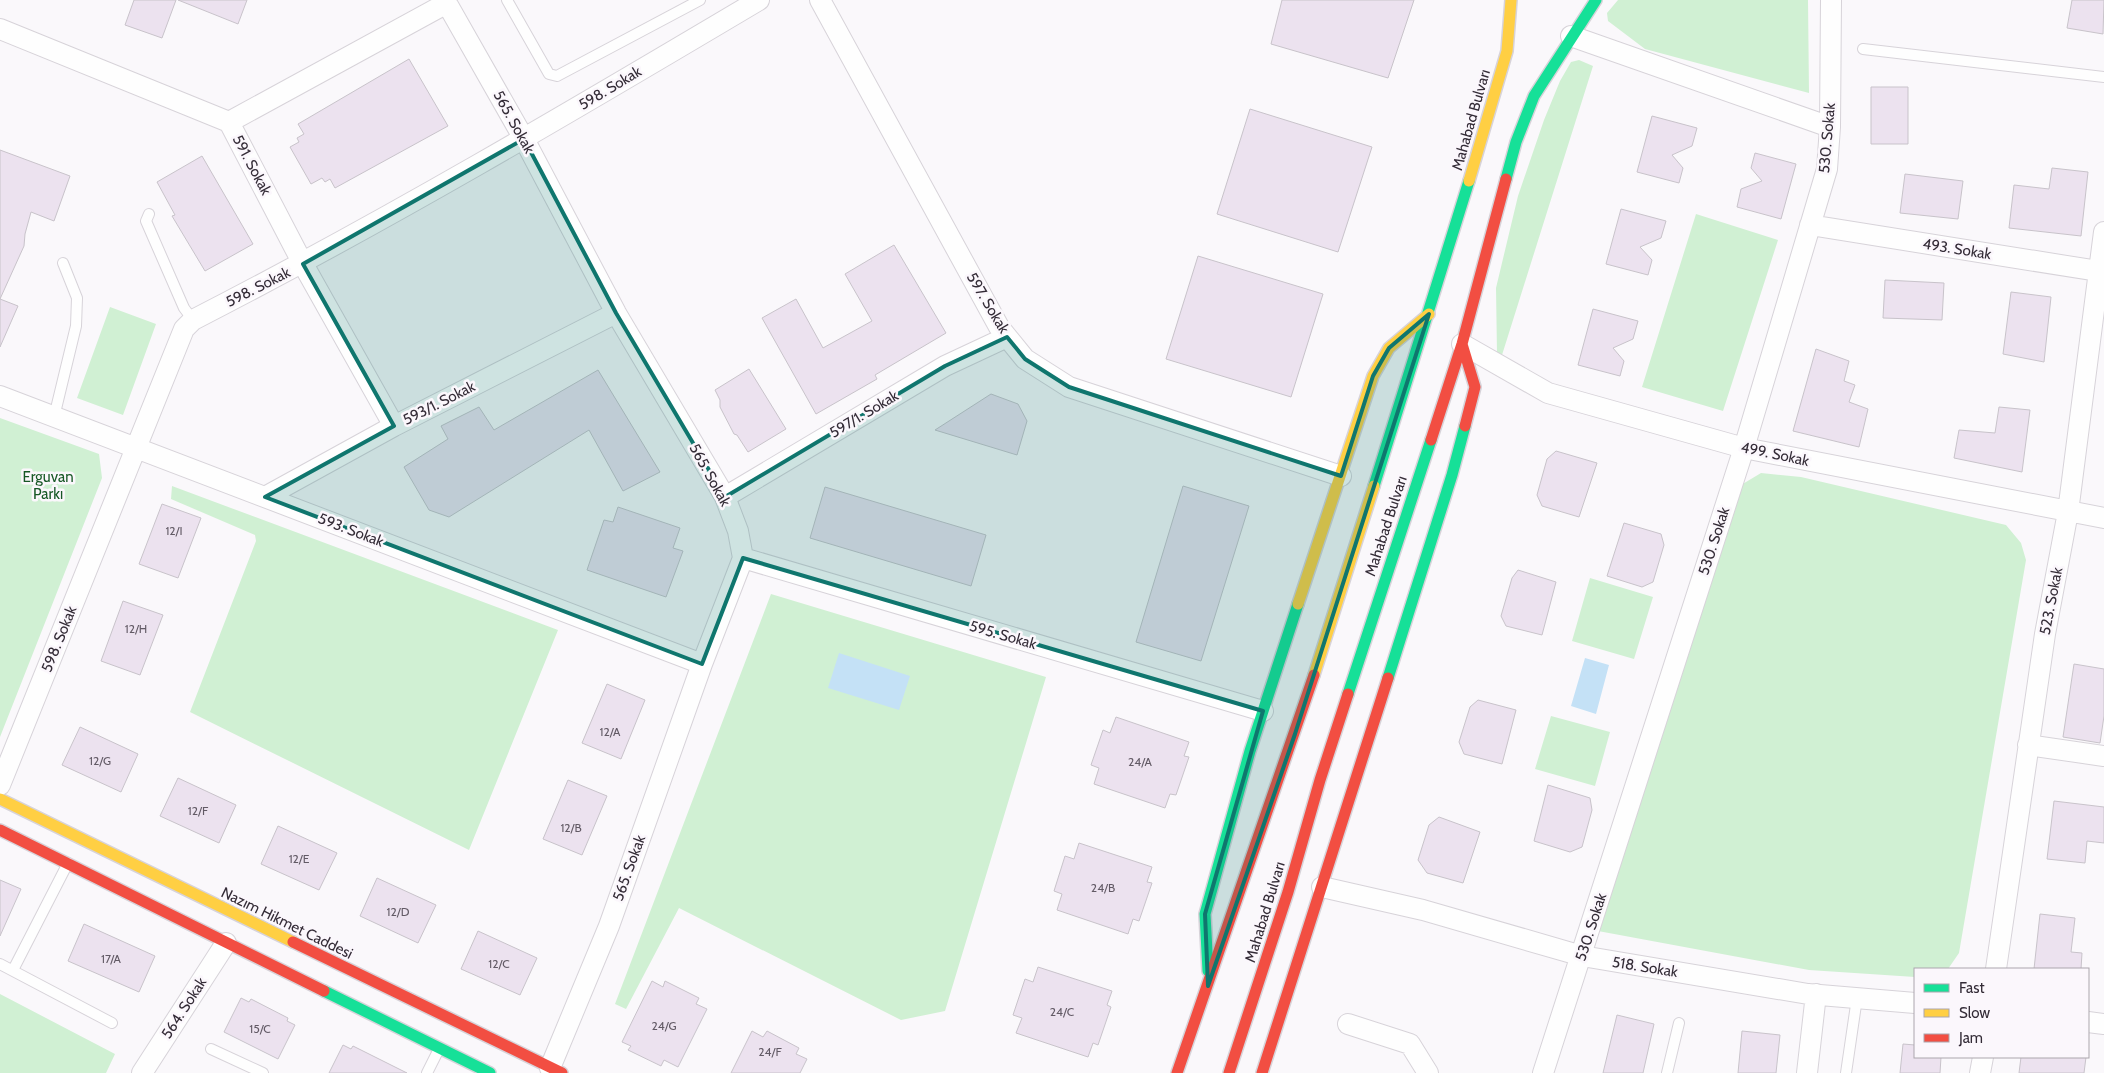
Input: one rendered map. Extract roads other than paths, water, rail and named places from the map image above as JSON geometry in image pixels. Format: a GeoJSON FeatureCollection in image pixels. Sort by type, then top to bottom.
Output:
{"type":"FeatureCollection","features":[{"type":"Feature","properties":{"kind":"main road","name":"Mahabad Bulvarı"},"geometry":{"type":"LineString","coordinates":[[1178,1073],[1295,734],[1430,314],[1507,51],[1511,0]]}},
{"type":"Feature","properties":{"kind":"main road","name":"Mahabad Bulvarı"},"geometry":{"type":"LineString","coordinates":[[1229,1073],[1288,892],[1320,780],[1462,344],[1516,142],[1534,96],[1596,0]]}},
{"type":"Feature","properties":{"kind":"main road"},"geometry":{"type":"LineString","coordinates":[[1208,986],[1205,914],[1263,711],[1373,376],[1389,348],[1430,314]]}},
{"type":"Feature","properties":{"kind":"main road"},"geometry":{"type":"LineString","coordinates":[[1262,1073],[1452,476],[1475,387],[1462,344]]}},
{"type":"Feature","properties":{"kind":"main road","name":"Nazım Hikmet Caddesi"},"geometry":{"type":"LineString","coordinates":[[0,799],[556,1070]]}},
{"type":"Feature","properties":{"kind":"main road"},"geometry":{"type":"LineString","coordinates":[[0,830],[68,862],[226,944],[490,1073]]}},
{"type":"Feature","properties":{"kind":"street","name":"598. Sokak"},"geometry":{"type":"LineString","coordinates":[[0,785],[184,329],[193,320],[303,264],[524,139],[759,0]]}},
{"type":"Feature","properties":{"kind":"street","name":"597. Sokak"},"geometry":{"type":"LineString","coordinates":[[820,0],[994,318],[1025,358],[1069,387],[1341,476]]}},
{"type":"Feature","properties":{"kind":"street","name":"530. Sokak"},"geometry":{"type":"LineString","coordinates":[[1544,1073],[1744,448],[1827,169],[1830,127],[1831,0]]}},
{"type":"Feature","properties":{"kind":"street","name":"565. Sokak"},"geometry":{"type":"LineString","coordinates":[[446,2],[524,139],[616,313],[725,497],[738,531],[743,558],[702,664],[556,1070]]}},
{"type":"Feature","properties":{"kind":"street"},"geometry":{"type":"LineString","coordinates":[[230,122],[446,2]]}},
{"type":"Feature","properties":{"kind":"street","name":"591. Sokak"},"geometry":{"type":"LineString","coordinates":[[0,29],[230,122],[303,264],[394,426]]}},
{"type":"Feature","properties":{"kind":"street"},"geometry":{"type":"LineString","coordinates":[[1571,36],[1830,127]]}},
{"type":"Feature","properties":{"kind":"street","name":"493. Sokak"},"geometry":{"type":"LineString","coordinates":[[1810,225],[2101,272]]}},
{"type":"Feature","properties":{"kind":"street","name":"523. Sokak"},"geometry":{"type":"LineString","coordinates":[[1996,968],[2045,634],[2068,512],[2101,272],[2104,232]]}},
{"type":"Feature","properties":{"kind":"street","name":"593/1. Sokak"},"geometry":{"type":"LineString","coordinates":[[265,498],[394,426],[616,313]]}},
{"type":"Feature","properties":{"kind":"street","name":"597/1. Sokak"},"geometry":{"type":"LineString","coordinates":[[725,497],[945,366],[1007,336]]}},
{"type":"Feature","properties":{"kind":"street","name":"499. Sokak"},"geometry":{"type":"LineString","coordinates":[[1462,344],[1548,393],[1744,448],[2104,518]]}},
{"type":"Feature","properties":{"kind":"street","name":"593. Sokak"},"geometry":{"type":"LineString","coordinates":[[0,396],[702,664]]}},
{"type":"Feature","properties":{"kind":"street","name":"595. Sokak"},"geometry":{"type":"LineString","coordinates":[[743,558],[1263,711]]}},
{"type":"Feature","properties":{"kind":"street"},"geometry":{"type":"LineString","coordinates":[[2028,745],[2104,756]]}},
{"type":"Feature","properties":{"kind":"street","name":"518. Sokak"},"geometry":{"type":"LineString","coordinates":[[1322,887],[1423,910],[1582,956],[1816,994],[1914,1002]]}},
{"type":"Feature","properties":{"kind":"street","name":"564. Sokak"},"geometry":{"type":"LineString","coordinates":[[142,1073],[226,944]]}},
{"type":"Feature","properties":{"kind":"street"},"geometry":{"type":"LineString","coordinates":[[1807,1073],[1816,994]]}},
{"type":"Feature","properties":{"kind":"street"},"geometry":{"type":"LineString","coordinates":[[2089,1022],[2104,1024]]}},
{"type":"Feature","properties":{"kind":"street"},"geometry":{"type":"LineString","coordinates":[[1348,1024],[1410,1044],[1428,1073]]}},
{"type":"Feature","properties":{"kind":"street"},"geometry":{"type":"LineString","coordinates":[[1980,1073],[1983,1058]]}},
{"type":"Feature","properties":{"kind":"lane"},"geometry":{"type":"LineString","coordinates":[[507,0],[549,74],[557,76],[700,0]]}},
{"type":"Feature","properties":{"kind":"lane"},"geometry":{"type":"LineString","coordinates":[[1863,49],[2104,77]]}},
{"type":"Feature","properties":{"kind":"lane"},"geometry":{"type":"LineString","coordinates":[[149,214],[146,221],[184,308],[193,320]]}},
{"type":"Feature","properties":{"kind":"lane"},"geometry":{"type":"LineString","coordinates":[[54,417],[76,326],[77,298],[64,263]]}},
{"type":"Feature","properties":{"kind":"lane"},"geometry":{"type":"LineString","coordinates":[[13,970],[68,862]]}},
{"type":"Feature","properties":{"kind":"lane"},"geometry":{"type":"LineString","coordinates":[[0,964],[112,1023]]}},
{"type":"Feature","properties":{"kind":"lane"},"geometry":{"type":"LineString","coordinates":[[1846,1073],[1856,998]]}},
{"type":"Feature","properties":{"kind":"lane"},"geometry":{"type":"LineString","coordinates":[[1667,1073],[1679,1023]]}},
{"type":"Feature","properties":{"kind":"lane"},"geometry":{"type":"LineString","coordinates":[[427,1073],[439,1048]]}},
{"type":"Feature","properties":{"kind":"lane"},"geometry":{"type":"LineString","coordinates":[[211,1049],[263,1073]]}},
{"type":"Feature","properties":{"kind":"water"},"geometry":{"type":"Polygon","coordinates":[[[839,653],[910,676],[899,710],[828,688],[839,653]]]}},
{"type":"Feature","properties":{"kind":"water"},"geometry":{"type":"Polygon","coordinates":[[[1585,658],[1609,665],[1596,714],[1571,706],[1585,658]]]}},
{"type":"Feature","properties":{"kind":"park label","name":"Erguvan Parkı"},"geometry":{"type":"Point","coordinates":[48,486]}}]}
